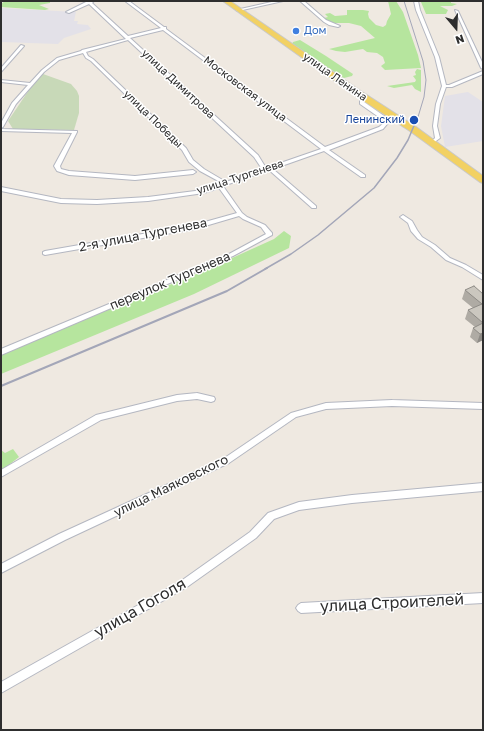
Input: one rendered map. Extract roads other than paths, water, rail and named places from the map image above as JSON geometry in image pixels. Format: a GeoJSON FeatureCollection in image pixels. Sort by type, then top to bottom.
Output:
{"type":"FeatureCollection","features":[{"type":"Feature","properties":{"kind":"main road","name":"улица Ленина"},"geometry":{"type":"LineString","coordinates":[[226,1],[432,143],[483,180]]}},
{"type":"Feature","properties":{"kind":"street","name":"Московская улица"},"geometry":{"type":"LineString","coordinates":[[128,1],[363,176]]}},
{"type":"Feature","properties":{"kind":"street"},"geometry":{"type":"LineString","coordinates":[[238,10],[281,1]]}},
{"type":"Feature","properties":{"kind":"street"},"geometry":{"type":"LineString","coordinates":[[302,1],[325,21],[338,26]]}},
{"type":"Feature","properties":{"kind":"street"},"geometry":{"type":"LineString","coordinates":[[416,1],[418,10],[437,57],[444,86],[438,104],[435,126],[438,138],[432,143]]}},
{"type":"Feature","properties":{"kind":"street"},"geometry":{"type":"LineString","coordinates":[[68,12],[91,2]]}},
{"type":"Feature","properties":{"kind":"street","name":"улица Димитрова"},"geometry":{"type":"LineString","coordinates":[[91,2],[256,156],[267,169],[314,207]]}},
{"type":"Feature","properties":{"kind":"street"},"geometry":{"type":"LineString","coordinates":[[456,11],[483,68]]}},
{"type":"Feature","properties":{"kind":"street"},"geometry":{"type":"LineString","coordinates":[[1,127],[14,103],[43,71],[58,59],[166,28]]}},
{"type":"Feature","properties":{"kind":"street"},"geometry":{"type":"LineString","coordinates":[[1,71],[22,46]]}},
{"type":"Feature","properties":{"kind":"street","name":"улица Победы"},"geometry":{"type":"LineString","coordinates":[[83,51],[87,57],[92,60],[184,149],[191,161],[223,184]]}},
{"type":"Feature","properties":{"kind":"street"},"geometry":{"type":"LineString","coordinates":[[444,86],[450,86],[483,72]]}},
{"type":"Feature","properties":{"kind":"street"},"geometry":{"type":"LineString","coordinates":[[1,81],[30,84]]}},
{"type":"Feature","properties":{"kind":"street","name":"улица Тургенева"},"geometry":{"type":"LineString","coordinates":[[1,189],[61,201],[97,202],[126,202],[199,192],[326,149],[381,128],[386,123],[385,119],[362,103],[362,99],[364,97]]}},
{"type":"Feature","properties":{"kind":"street"},"geometry":{"type":"LineString","coordinates":[[1,130],[75,132],[57,166],[59,170],[69,173],[136,178],[192,172]]}},
{"type":"Feature","properties":{"kind":"street","name":"переулок Тургенева"},"geometry":{"type":"LineString","coordinates":[[1,352],[224,258],[270,234],[263,226],[240,214],[230,201],[223,184]]}},
{"type":"Feature","properties":{"kind":"street","name":"2-я улица Тургенева"},"geometry":{"type":"LineString","coordinates":[[45,253],[195,227],[240,214]]}},
{"type":"Feature","properties":{"kind":"street"},"geometry":{"type":"LineString","coordinates":[[403,217],[410,222],[414,231],[420,238],[433,246],[448,259],[464,266],[483,278]]}},
{"type":"Feature","properties":{"kind":"street"},"geometry":{"type":"LineString","coordinates":[[1,474],[99,417],[177,398],[197,396],[211,399]]}},
{"type":"Feature","properties":{"kind":"street","name":"улица Маяковского"},"geometry":{"type":"LineString","coordinates":[[1,569],[62,537],[226,461],[294,415],[326,406],[392,403],[483,406]]}},
{"type":"Feature","properties":{"kind":"street","name":"улица Гоголя"},"geometry":{"type":"LineString","coordinates":[[1,688],[184,584],[253,535],[271,516],[299,506],[352,499],[483,487]]}},
{"type":"Feature","properties":{"kind":"street","name":"улица Строителей"},"geometry":{"type":"LineString","coordinates":[[301,608],[483,598]]}},
{"type":"Feature","properties":{"kind":"railway"},"geometry":{"type":"LineString","coordinates":[[404,1],[423,61],[426,80],[424,97],[418,117]]}},
{"type":"Feature","properties":{"kind":"railway"},"geometry":{"type":"LineString","coordinates":[[265,269],[291,254],[318,235],[374,188],[397,158],[408,140],[418,116]]}},
{"type":"Feature","properties":{"kind":"railway"},"geometry":{"type":"LineString","coordinates":[[1,386],[227,291],[267,268]]}},
{"type":"Feature","properties":{"kind":"place","name":"Дом"},"geometry":{"type":"Point","coordinates":[296,31]}},
{"type":"Feature","properties":{"kind":"place","name":"Ленинский"},"geometry":{"type":"Point","coordinates":[414,120]}}]}
